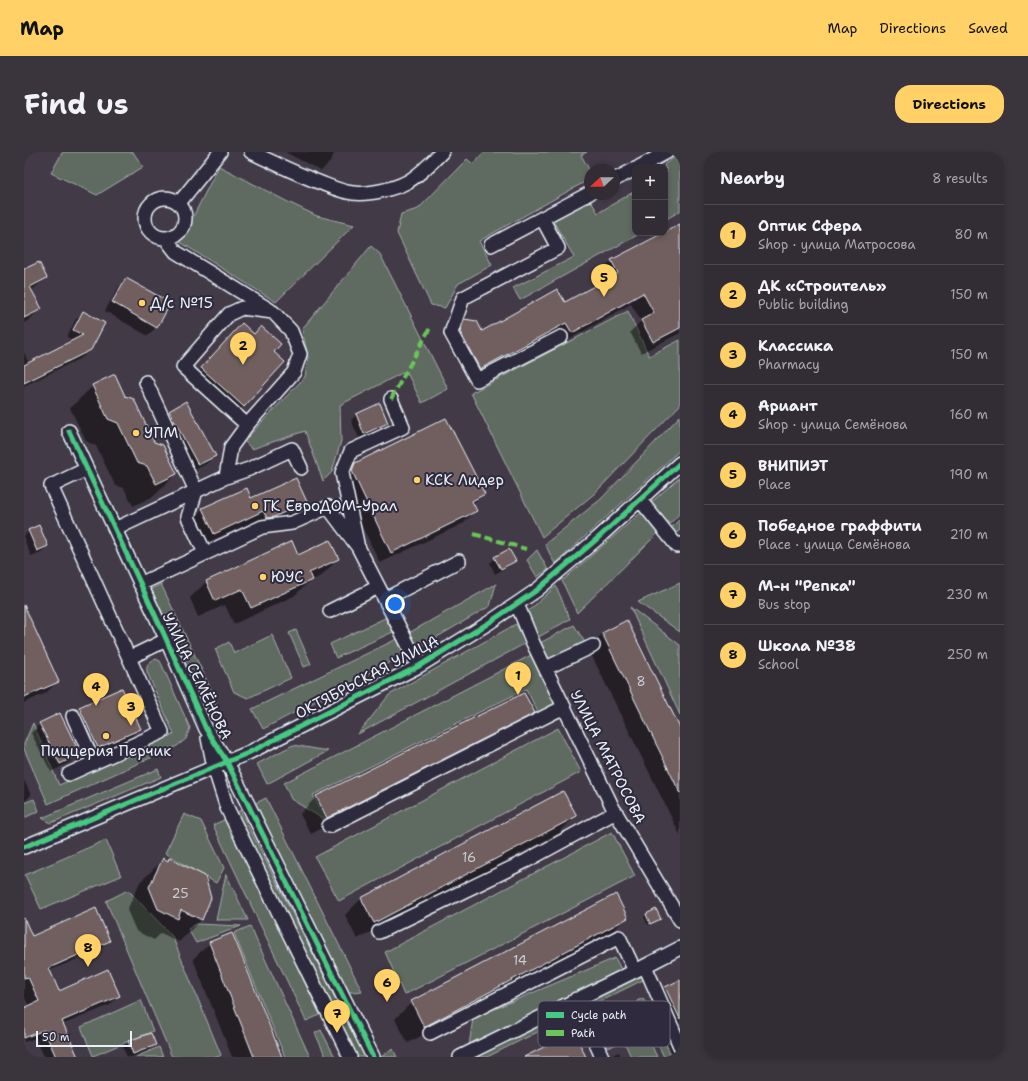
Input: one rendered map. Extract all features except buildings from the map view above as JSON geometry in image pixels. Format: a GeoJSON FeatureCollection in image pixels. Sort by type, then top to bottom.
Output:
{"type":"FeatureCollection","features":[{"type":"Feature","properties":{"kind":"street"},"geometry":{"type":"LineString","coordinates":[[179,203],[220,152]]}},
{"type":"Feature","properties":{"kind":"street"},"geometry":{"type":"LineString","coordinates":[[251,152],[303,176],[354,194],[380,191],[408,182],[442,152]]}},
{"type":"Feature","properties":{"kind":"street"},"geometry":{"type":"LineString","coordinates":[[645,164],[667,152]]}},
{"type":"Feature","properties":{"kind":"street"},"geometry":{"type":"LineString","coordinates":[[620,177],[632,171]]}},
{"type":"Feature","properties":{"kind":"street"},"geometry":{"type":"LineString","coordinates":[[491,245],[584,196]]}},
{"type":"Feature","properties":{"kind":"street"},"geometry":{"type":"LineString","coordinates":[[160,198],[173,199],[179,203],[185,215],[183,228],[173,237],[166,239],[159,238],[148,231],[144,218],[148,205],[160,198]]}},
{"type":"Feature","properties":{"kind":"street"},"geometry":{"type":"LineString","coordinates":[[542,218],[558,248],[463,298],[452,333],[478,380],[562,337]]}},
{"type":"Feature","properties":{"kind":"street"},"geometry":{"type":"LineString","coordinates":[[166,239],[176,252],[274,312],[291,331],[300,354],[294,372],[247,425],[231,447],[226,477]]}},
{"type":"Feature","properties":{"kind":"street"},"geometry":{"type":"LineString","coordinates":[[247,425],[183,367],[229,314],[242,308],[274,312]]}},
{"type":"Feature","properties":{"kind":"street"},"geometry":{"type":"LineString","coordinates":[[146,382],[196,491],[188,517],[206,553]]}},
{"type":"Feature","properties":{"kind":"street"},"geometry":{"type":"LineString","coordinates":[[358,547],[342,473],[351,452],[403,426],[391,399]]}},
{"type":"Feature","properties":{"kind":"street","name":"УЛИЦА СЕМЁНОВА"},"geometry":{"type":"LineString","coordinates":[[69,431],[206,729],[227,762],[373,1057]]}},
{"type":"Feature","properties":{"kind":"street"},"geometry":{"type":"LineString","coordinates":[[115,529],[226,477],[248,469],[292,449],[301,468]]}},
{"type":"Feature","properties":{"kind":"street","name":"ОКТЯБРЬСКАЯ УЛИЦА"},"geometry":{"type":"LineString","coordinates":[[24,848],[248,753],[419,666],[517,604],[555,575],[680,463]]}},
{"type":"Feature","properties":{"kind":"street"},"geometry":{"type":"LineString","coordinates":[[69,774],[162,732],[51,486],[87,469]]}},
{"type":"Feature","properties":{"kind":"street"},"geometry":{"type":"LineString","coordinates":[[640,500],[677,546],[680,544]]}},
{"type":"Feature","properties":{"kind":"street"},"geometry":{"type":"LineString","coordinates":[[140,584],[262,527],[292,523],[328,508],[358,547],[419,666]]}},
{"type":"Feature","properties":{"kind":"street"},"geometry":{"type":"LineString","coordinates":[[385,599],[459,561]]}},
{"type":"Feature","properties":{"kind":"street"},"geometry":{"type":"LineString","coordinates":[[330,612],[378,588]]}},
{"type":"Feature","properties":{"kind":"street","name":"УЛИЦА МАТРОСОВА"},"geometry":{"type":"LineString","coordinates":[[517,604],[533,643],[616,812],[680,920]]}},
{"type":"Feature","properties":{"kind":"street"},"geometry":{"type":"LineString","coordinates":[[129,658],[166,640]]}},
{"type":"Feature","properties":{"kind":"street"},"geometry":{"type":"LineString","coordinates":[[546,668],[593,646]]}},
{"type":"Feature","properties":{"kind":"street"},"geometry":{"type":"LineString","coordinates":[[329,826],[564,707]]}},
{"type":"Feature","properties":{"kind":"street"},"geometry":{"type":"LineString","coordinates":[[73,716],[94,762]]}},
{"type":"Feature","properties":{"kind":"street","name":"УЛИЦА СЕМЁНОВА"},"geometry":{"type":"LineString","coordinates":[[206,729],[214,767],[227,808],[350,1057]]}},
{"type":"Feature","properties":{"kind":"street"},"geometry":{"type":"LineString","coordinates":[[379,932],[526,861],[616,812]]}},
{"type":"Feature","properties":{"kind":"street"},"geometry":{"type":"LineString","coordinates":[[430,1033],[619,937],[640,969],[651,977],[661,1001]]}},
{"type":"Feature","properties":{"kind":"street"},"geometry":{"type":"LineString","coordinates":[[572,1001],[640,969],[680,948]]}},
{"type":"Feature","properties":{"kind":"street"},"geometry":{"type":"LineString","coordinates":[[460,1057],[538,1018]]}},
{"type":"Feature","properties":{"kind":"street"},"geometry":{"type":"LineString","coordinates":[[670,1022],[680,1046]]}},
{"type":"Feature","properties":{"kind":"street"},"geometry":{"type":"LineString","coordinates":[[598,1047],[602,1057]]}},
{"type":"Feature","properties":{"kind":"green space"},"geometry":{"type":"Polygon","coordinates":[[[64,152],[133,152],[143,167],[97,195],[51,173],[64,152]]]}},
{"type":"Feature","properties":{"kind":"green space"},"geometry":{"type":"Polygon","coordinates":[[[484,152],[587,152],[581,155],[586,164],[584,164],[584,182],[479,241],[492,265],[458,284],[445,308],[431,305],[397,233],[401,214],[418,209],[467,159],[473,164],[484,152]]]}},
{"type":"Feature","properties":{"kind":"green space"},"geometry":{"type":"Polygon","coordinates":[[[680,153],[680,211],[668,218],[668,164],[665,164],[680,153]]]}},
{"type":"Feature","properties":{"kind":"green space"},"geometry":{"type":"Polygon","coordinates":[[[219,166],[317,216],[354,225],[276,302],[180,242],[219,166]]]}},
{"type":"Feature","properties":{"kind":"green space"},"geometry":{"type":"Polygon","coordinates":[[[632,193],[632,236],[636,236],[520,300],[513,288],[574,257],[552,219],[585,200],[590,200],[598,213],[632,193]]]}},
{"type":"Feature","properties":{"kind":"green space"},"geometry":{"type":"Polygon","coordinates":[[[371,246],[380,254],[448,389],[422,403],[406,371],[340,405],[341,441],[332,472],[323,481],[305,431],[252,449],[244,441],[305,377],[308,358],[302,329],[371,246]]]}},
{"type":"Feature","properties":{"kind":"green space"},"geometry":{"type":"Polygon","coordinates":[[[628,311],[649,356],[680,340],[680,405],[595,493],[542,537],[471,393],[628,311]]]}},
{"type":"Feature","properties":{"kind":"green space"},"geometry":{"type":"Polygon","coordinates":[[[680,416],[680,450],[555,564],[545,544],[601,499],[680,416]]]}},
{"type":"Feature","properties":{"kind":"green space"},"geometry":{"type":"Polygon","coordinates":[[[680,477],[680,513],[666,528],[647,506],[680,477]]]}},
{"type":"Feature","properties":{"kind":"green space"},"geometry":{"type":"Polygon","coordinates":[[[643,511],[659,532],[577,613],[562,581],[643,511]]]}},
{"type":"Feature","properties":{"kind":"green space"},"geometry":{"type":"Polygon","coordinates":[[[680,519],[680,530],[672,537],[668,531],[680,519]]]}},
{"type":"Feature","properties":{"kind":"green space"},"geometry":{"type":"Polygon","coordinates":[[[537,550],[548,570],[537,577],[527,560],[537,550]]]}},
{"type":"Feature","properties":{"kind":"green space"},"geometry":{"type":"Polygon","coordinates":[[[680,583],[680,632],[638,602],[680,583]]]}},
{"type":"Feature","properties":{"kind":"green space"},"geometry":{"type":"Polygon","coordinates":[[[161,584],[216,700],[215,709],[209,715],[151,589],[161,584]]]}},
{"type":"Feature","properties":{"kind":"green space"},"geometry":{"type":"Polygon","coordinates":[[[496,584],[490,606],[415,650],[407,634],[496,584]]]}},
{"type":"Feature","properties":{"kind":"green space"},"geometry":{"type":"Polygon","coordinates":[[[556,586],[570,619],[537,638],[526,613],[556,586]]]}},
{"type":"Feature","properties":{"kind":"green space"},"geometry":{"type":"Polygon","coordinates":[[[630,607],[680,645],[680,715],[630,607]]]}},
{"type":"Feature","properties":{"kind":"green space"},"geometry":{"type":"Polygon","coordinates":[[[385,618],[393,632],[336,658],[330,644],[385,618]]]}},
{"type":"Feature","properties":{"kind":"green space"},"geometry":{"type":"Polygon","coordinates":[[[516,624],[526,643],[358,734],[389,695],[516,624]]]}},
{"type":"Feature","properties":{"kind":"green space"},"geometry":{"type":"Polygon","coordinates":[[[574,625],[586,644],[549,662],[540,643],[574,625]]]}},
{"type":"Feature","properties":{"kind":"green space"},"geometry":{"type":"Polygon","coordinates":[[[296,630],[311,664],[304,667],[289,633],[296,630]]]}},
{"type":"Feature","properties":{"kind":"green space"},"geometry":{"type":"Polygon","coordinates":[[[272,635],[291,678],[248,698],[234,692],[215,649],[229,642],[234,653],[272,635]]]}},
{"type":"Feature","properties":{"kind":"green space"},"geometry":{"type":"Polygon","coordinates":[[[397,639],[404,655],[263,729],[252,709],[397,639]]]}},
{"type":"Feature","properties":{"kind":"green space"},"geometry":{"type":"Polygon","coordinates":[[[535,653],[558,703],[539,714],[526,689],[313,795],[326,821],[291,799],[284,783],[535,653]]]}},
{"type":"Feature","properties":{"kind":"green space"},"geometry":{"type":"Polygon","coordinates":[[[156,659],[160,661],[162,665],[190,728],[186,739],[177,746],[48,804],[24,749],[24,744],[33,723],[59,785],[174,734],[147,672],[148,664],[156,659]]]}},
{"type":"Feature","properties":{"kind":"green space"},"geometry":{"type":"Polygon","coordinates":[[[558,728],[581,772],[339,901],[315,857],[558,728]]]}},
{"type":"Feature","properties":{"kind":"green space"},"geometry":{"type":"Polygon","coordinates":[[[293,745],[328,751],[267,784],[257,764],[293,745]]]}},
{"type":"Feature","properties":{"kind":"green space"},"geometry":{"type":"Polygon","coordinates":[[[158,769],[161,777],[51,823],[42,818],[158,769]]]}},
{"type":"Feature","properties":{"kind":"green space"},"geometry":{"type":"Polygon","coordinates":[[[266,798],[362,991],[342,993],[254,804],[266,798]]]}},
{"type":"Feature","properties":{"kind":"green space"},"geometry":{"type":"Polygon","coordinates":[[[34,799],[39,811],[24,818],[24,803],[34,799]]]}},
{"type":"Feature","properties":{"kind":"green space"},"geometry":{"type":"Polygon","coordinates":[[[240,810],[365,1057],[357,1057],[237,813],[240,810]]]}},
{"type":"Feature","properties":{"kind":"green space"},"geometry":{"type":"Polygon","coordinates":[[[184,814],[201,821],[224,868],[216,883],[165,853],[184,814]]]}},
{"type":"Feature","properties":{"kind":"green space"},"geometry":{"type":"Polygon","coordinates":[[[228,818],[320,1015],[306,1021],[213,825],[228,818]]]}},
{"type":"Feature","properties":{"kind":"green space"},"geometry":{"type":"Polygon","coordinates":[[[612,832],[635,876],[404,995],[385,952],[612,832]]]}},
{"type":"Feature","properties":{"kind":"green space"},"geometry":{"type":"Polygon","coordinates":[[[106,840],[121,876],[41,909],[25,875],[106,840]]]}},
{"type":"Feature","properties":{"kind":"green space"},"geometry":{"type":"Polygon","coordinates":[[[226,874],[248,920],[216,920],[226,874]]]}},
{"type":"Feature","properties":{"kind":"green space"},"geometry":{"type":"Polygon","coordinates":[[[128,890],[172,936],[221,1055],[218,1057],[172,1057],[106,901],[128,890]]]}},
{"type":"Feature","properties":{"kind":"green space"},"geometry":{"type":"Polygon","coordinates":[[[196,924],[241,926],[196,943],[188,929],[196,924]]]}},
{"type":"Feature","properties":{"kind":"green space"},"geometry":{"type":"Polygon","coordinates":[[[250,926],[310,1057],[285,1057],[234,933],[250,926]]]}},
{"type":"Feature","properties":{"kind":"green space"},"geometry":{"type":"Polygon","coordinates":[[[615,958],[622,971],[561,1001],[538,1001],[538,1012],[469,1046],[473,1018],[615,958]]]}},
{"type":"Feature","properties":{"kind":"green space"},"geometry":{"type":"Polygon","coordinates":[[[644,972],[647,978],[600,1001],[586,1001],[644,972]]]}},
{"type":"Feature","properties":{"kind":"green space"},"geometry":{"type":"Polygon","coordinates":[[[643,998],[644,1001],[637,1001],[643,998]]]}},
{"type":"Feature","properties":{"kind":"green space"},"geometry":{"type":"Polygon","coordinates":[[[141,1000],[153,1031],[93,1056],[81,1027],[141,1000]]]}},
{"type":"Feature","properties":{"kind":"green space"},"geometry":{"type":"Polygon","coordinates":[[[538,1025],[538,1032],[487,1057],[473,1057],[538,1025]]]}},
{"type":"Feature","properties":{"kind":"green space"},"geometry":{"type":"Polygon","coordinates":[[[321,1030],[335,1057],[326,1057],[315,1033],[321,1030]]]}},
{"type":"Feature","properties":{"kind":"green space"},"geometry":{"type":"Polygon","coordinates":[[[159,1047],[163,1057],[136,1057],[159,1047]]]}},
{"type":"Feature","properties":{"kind":"green space"},"geometry":{"type":"Polygon","coordinates":[[[627,1047],[652,1047],[657,1057],[631,1057],[627,1047]]]}},
{"type":"Feature","properties":{"kind":"green space"},"geometry":{"type":"Polygon","coordinates":[[[659,1047],[667,1047],[672,1057],[664,1057],[659,1047]]]}},
{"type":"Feature","properties":{"kind":"green space"},"geometry":{"type":"Polygon","coordinates":[[[393,1049],[397,1057],[381,1057],[393,1049]]]}},
{"type":"Feature","properties":{"kind":"marked path"},"geometry":{"type":"LineString","coordinates":[[391,399],[430,328]]}},
{"type":"Feature","properties":{"kind":"marked path"},"geometry":{"type":"LineString","coordinates":[[474,534],[526,549]]}},
{"type":"Feature","properties":{"kind":"cycle path"},"geometry":{"type":"LineString","coordinates":[[69,431],[163,632],[206,729],[227,762],[373,1057]]}},
{"type":"Feature","properties":{"kind":"cycle path"},"geometry":{"type":"LineString","coordinates":[[24,847],[248,753],[419,666],[487,624],[537,590],[598,538],[680,463]]}},
{"type":"Feature","properties":{"kind":"place","name":"ВНИПИЭТ"},"geometry":{"type":"Point","coordinates":[604,297]}},
{"type":"Feature","properties":{"kind":"place","name":"Д/с №15"},"geometry":{"type":"Point","coordinates":[142,303]}},
{"type":"Feature","properties":{"kind":"place","name":"ДК «Строитель»"},"geometry":{"type":"Point","coordinates":[243,365]}},
{"type":"Feature","properties":{"kind":"place","name":"УПМ"},"geometry":{"type":"Point","coordinates":[136,433]}},
{"type":"Feature","properties":{"kind":"place","name":"КСК Лидер"},"geometry":{"type":"Point","coordinates":[417,480]}},
{"type":"Feature","properties":{"kind":"place","name":"ГК ЕвроДОМ-Урал"},"geometry":{"type":"Point","coordinates":[255,506]}},
{"type":"Feature","properties":{"kind":"place","name":"ЮУС"},"geometry":{"type":"Point","coordinates":[263,577]}},
{"type":"Feature","properties":{"kind":"place","name":"Оптик Сфера"},"geometry":{"type":"Point","coordinates":[518,695]}},
{"type":"Feature","properties":{"kind":"place","name":"Ариант"},"geometry":{"type":"Point","coordinates":[96,706]}},
{"type":"Feature","properties":{"kind":"place","name":"Классика"},"geometry":{"type":"Point","coordinates":[131,726]}},
{"type":"Feature","properties":{"kind":"place","name":"Пиццерия Перчик"},"geometry":{"type":"Point","coordinates":[106,736]}},
{"type":"Feature","properties":{"kind":"place","name":"Школа №38"},"geometry":{"type":"Point","coordinates":[88,967]}},
{"type":"Feature","properties":{"kind":"place","name":"Победное граффити"},"geometry":{"type":"Point","coordinates":[387,1002]}},
{"type":"Feature","properties":{"kind":"place","name":"М-н \"Репка\""},"geometry":{"type":"Point","coordinates":[337,1033]}}]}
